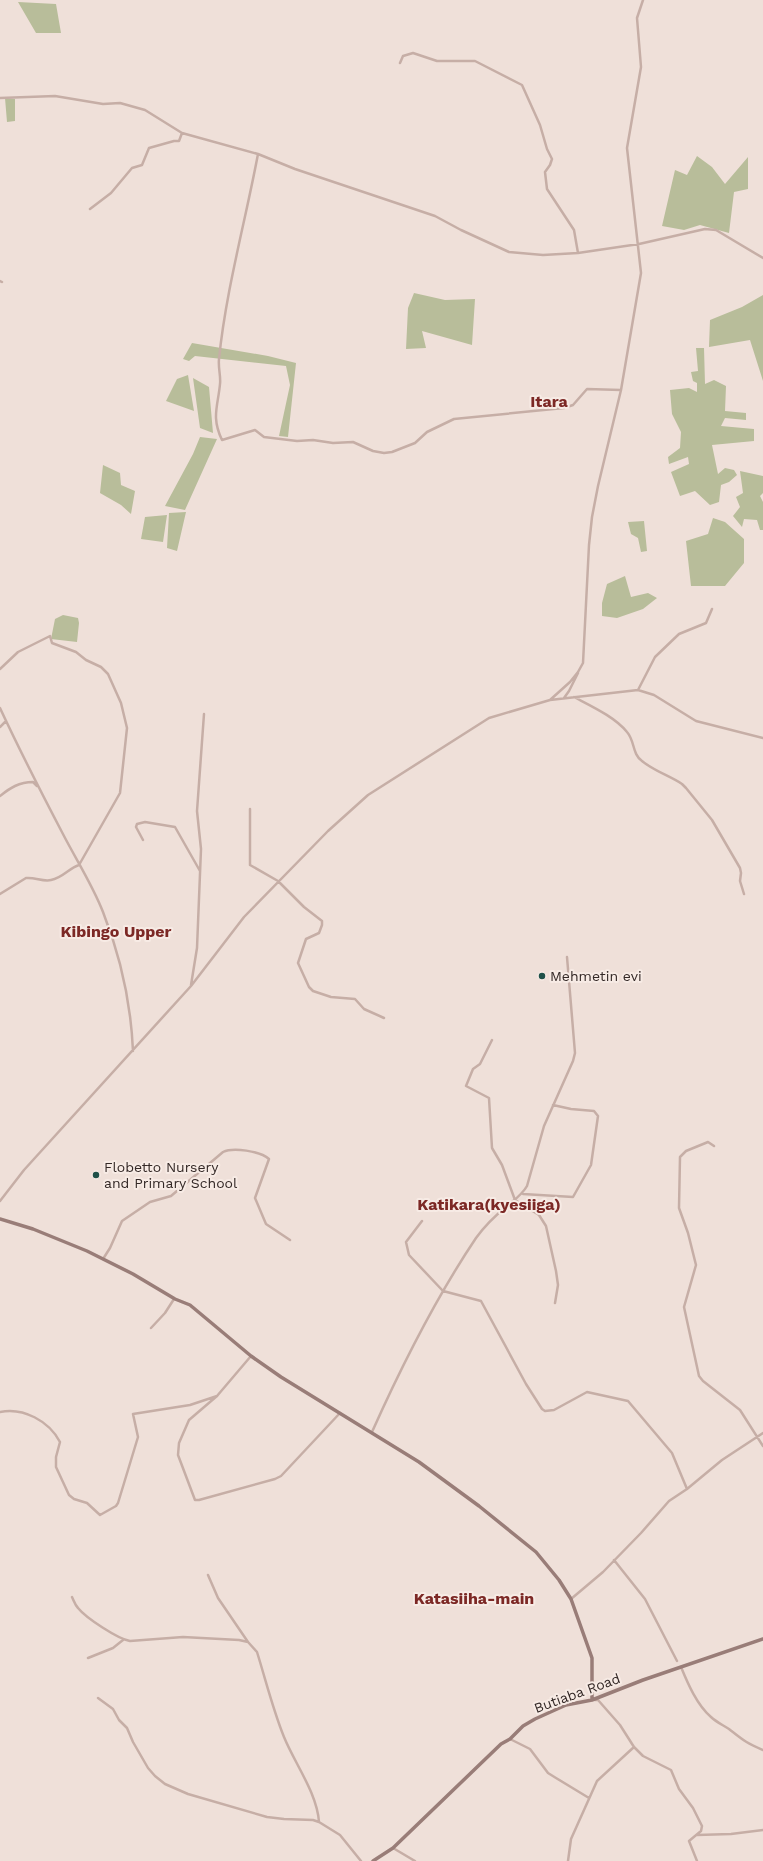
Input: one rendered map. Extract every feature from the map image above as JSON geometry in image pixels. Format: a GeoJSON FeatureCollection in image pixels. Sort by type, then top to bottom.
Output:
{"type":"FeatureCollection","features":[{"type":"Feature","properties":{"kind":"main road"},"geometry":{"type":"LineString","coordinates":[[0,1219],[33,1229],[103,1259],[133,1274],[175,1299],[190,1305],[251,1356],[314,1398],[372,1432],[424,1466],[479,1506],[536,1552],[559,1580],[572,1599],[592,1658],[592,1700]]}},
{"type":"Feature","properties":{"kind":"main road","name":"Butiaba Road"},"geometry":{"type":"LineString","coordinates":[[373,1861],[393,1848],[486,1757],[501,1744],[510,1739],[523,1726],[545,1714],[566,1706],[592,1700],[763,1639]]}},
{"type":"Feature","properties":{"kind":"street"},"geometry":{"type":"LineString","coordinates":[[550,700],[578,672],[583,663],[589,545],[592,517],[621,390],[641,273],[627,148],[641,67],[637,18],[643,0]]}},
{"type":"Feature","properties":{"kind":"street"},"geometry":{"type":"LineString","coordinates":[[400,63],[403,56],[410,53],[437,62],[471,60],[522,85],[538,119],[552,159],[545,172],[547,189],[574,230],[578,253]]}},
{"type":"Feature","properties":{"kind":"street"},"geometry":{"type":"LineString","coordinates":[[0,98],[55,96],[103,104],[120,103],[145,110],[182,133],[258,154],[295,169],[435,216],[509,252],[543,255],[578,253],[638,244],[705,228],[716,230],[763,258]]}},
{"type":"Feature","properties":{"kind":"street"},"geometry":{"type":"LineString","coordinates":[[90,209],[111,193],[132,168],[142,165],[149,148],[178,141],[182,133]]}},
{"type":"Feature","properties":{"kind":"street"},"geometry":{"type":"LineString","coordinates":[[258,154],[243,232],[233,267],[219,360],[220,382],[215,414],[222,440],[255,430],[264,437],[297,441],[313,440],[333,443],[353,442],[377,452],[389,452],[415,443],[427,432],[454,419],[564,408],[573,405],[587,390],[621,390]]}},
{"type":"Feature","properties":{"kind":"street"},"geometry":{"type":"LineString","coordinates":[[638,690],[655,657],[679,634],[706,623],[712,609]]}},
{"type":"Feature","properties":{"kind":"street"},"geometry":{"type":"LineString","coordinates":[[0,669],[18,652],[50,636],[52,643],[76,652],[86,660],[101,667],[111,676],[127,728],[121,790],[112,810],[79,865],[74,867],[68,873],[53,880],[46,881],[26,878],[0,894]]}},
{"type":"Feature","properties":{"kind":"street"},"geometry":{"type":"LineString","coordinates":[[564,698],[577,678],[578,672]]}},
{"type":"Feature","properties":{"kind":"street"},"geometry":{"type":"LineString","coordinates":[[0,1201],[24,1170],[133,1052],[191,986],[244,917],[328,831],[368,796],[489,718],[550,700],[638,690],[654,695],[696,721],[763,738]]}},
{"type":"Feature","properties":{"kind":"street"},"geometry":{"type":"LineString","coordinates":[[574,697],[608,716],[627,731],[631,737],[633,749],[641,761],[664,773],[686,788],[712,820],[740,868],[740,881],[744,894]]}},
{"type":"Feature","properties":{"kind":"street"},"geometry":{"type":"LineString","coordinates":[[0,708],[39,788],[102,909],[119,962],[129,1009],[133,1052]]}},
{"type":"Feature","properties":{"kind":"street"},"geometry":{"type":"LineString","coordinates":[[191,986],[197,953],[201,849],[197,811],[204,714]]}},
{"type":"Feature","properties":{"kind":"street"},"geometry":{"type":"LineString","coordinates":[[0,727],[6,721]]}},
{"type":"Feature","properties":{"kind":"street"},"geometry":{"type":"LineString","coordinates":[[0,796],[12,787],[23,783],[33,782],[39,788]]}},
{"type":"Feature","properties":{"kind":"street"},"geometry":{"type":"LineString","coordinates":[[250,809],[250,865],[278,881],[304,907],[322,921],[319,933],[306,939],[299,961],[299,966],[309,987],[313,991],[331,997],[355,999],[364,1009],[384,1018]]}},
{"type":"Feature","properties":{"kind":"street"},"geometry":{"type":"LineString","coordinates":[[143,840],[136,827],[137,824],[145,822],[175,827],[200,871]]}},
{"type":"Feature","properties":{"kind":"street"},"geometry":{"type":"LineString","coordinates":[[372,1432],[394,1382],[443,1291],[477,1236],[501,1211],[523,1194],[527,1186],[544,1126],[573,1061],[575,1053],[567,957]]}},
{"type":"Feature","properties":{"kind":"street"},"geometry":{"type":"LineString","coordinates":[[492,1040],[480,1064],[473,1069],[466,1084],[468,1087],[489,1098],[492,1145],[502,1165],[515,1200],[539,1215],[546,1226],[558,1285],[555,1303]]}},
{"type":"Feature","properties":{"kind":"street"},"geometry":{"type":"LineString","coordinates":[[523,1194],[573,1197],[591,1165],[598,1116],[597,1114],[594,1111],[571,1109],[553,1105]]}},
{"type":"Feature","properties":{"kind":"street"},"geometry":{"type":"LineString","coordinates":[[714,1146],[708,1142],[686,1151],[680,1157],[679,1208],[696,1265],[685,1301],[685,1314],[699,1376],[703,1381],[740,1410],[763,1446]]}},
{"type":"Feature","properties":{"kind":"street"},"geometry":{"type":"LineString","coordinates":[[103,1259],[123,1220],[150,1202],[171,1196],[223,1152],[231,1149],[262,1155],[268,1159],[256,1198],[266,1224],[290,1240]]}},
{"type":"Feature","properties":{"kind":"street"},"geometry":{"type":"LineString","coordinates":[[422,1221],[406,1242],[409,1254],[443,1291],[481,1301],[526,1384],[542,1409],[545,1411],[554,1410],[587,1392],[628,1401],[672,1453],[688,1489]]}},
{"type":"Feature","properties":{"kind":"street"},"geometry":{"type":"LineString","coordinates":[[151,1328],[165,1313],[175,1299]]}},
{"type":"Feature","properties":{"kind":"street"},"geometry":{"type":"LineString","coordinates":[[251,1356],[217,1396],[187,1424],[177,1447],[178,1455],[190,1491],[197,1500],[275,1479],[281,1476],[340,1414]]}},
{"type":"Feature","properties":{"kind":"street"},"geometry":{"type":"LineString","coordinates":[[0,1412],[15,1412],[39,1418],[43,1422],[60,1442],[56,1457],[56,1467],[69,1495],[74,1499],[87,1503],[100,1515],[116,1506],[118,1503],[138,1437],[133,1414],[190,1404],[217,1396]]}},
{"type":"Feature","properties":{"kind":"street"},"geometry":{"type":"LineString","coordinates":[[572,1599],[641,1533],[669,1501],[688,1489],[722,1460],[763,1433]]}},
{"type":"Feature","properties":{"kind":"street"},"geometry":{"type":"LineString","coordinates":[[614,1560],[645,1599],[677,1661]]}},
{"type":"Feature","properties":{"kind":"street"},"geometry":{"type":"LineString","coordinates":[[208,1575],[218,1598],[248,1642],[257,1652],[284,1737],[305,1779],[319,1813],[319,1822]]}},
{"type":"Feature","properties":{"kind":"street"},"geometry":{"type":"LineString","coordinates":[[72,1597],[78,1608],[123,1640],[130,1641],[183,1637],[239,1640],[248,1642]]}},
{"type":"Feature","properties":{"kind":"street"},"geometry":{"type":"LineString","coordinates":[[88,1658],[113,1648],[123,1640]]}},
{"type":"Feature","properties":{"kind":"street"},"geometry":{"type":"LineString","coordinates":[[681,1667],[689,1685],[703,1709],[710,1717],[729,1729],[744,1742],[763,1750]]}},
{"type":"Feature","properties":{"kind":"street"},"geometry":{"type":"LineString","coordinates":[[98,1698],[113,1709],[119,1720],[126,1727],[133,1742],[155,1776],[174,1789],[267,1817],[313,1820],[319,1822],[340,1835],[361,1861]]}},
{"type":"Feature","properties":{"kind":"street"},"geometry":{"type":"LineString","coordinates":[[592,1700],[598,1700],[620,1725],[634,1747],[643,1756],[671,1770],[681,1793],[693,1808],[701,1822],[701,1831],[689,1841],[697,1861]]}},
{"type":"Feature","properties":{"kind":"street"},"geometry":{"type":"LineString","coordinates":[[510,1739],[530,1749],[548,1773],[589,1798]]}},
{"type":"Feature","properties":{"kind":"street"},"geometry":{"type":"LineString","coordinates":[[568,1861],[571,1839],[600,1777],[634,1747]]}},
{"type":"Feature","properties":{"kind":"street"},"geometry":{"type":"LineString","coordinates":[[696,1835],[731,1834],[763,1830]]}},
{"type":"Feature","properties":{"kind":"street"},"geometry":{"type":"LineString","coordinates":[[393,1848],[415,1861]]}},
{"type":"Feature","properties":{"kind":"green space"},"geometry":{"type":"Polygon","coordinates":[[[18,2],[56,4],[61,33],[36,33],[18,2]]]}},
{"type":"Feature","properties":{"kind":"green space"},"geometry":{"type":"Polygon","coordinates":[[[5,98],[15,99],[15,121],[7,122],[5,98]]]}},
{"type":"Feature","properties":{"kind":"green space"},"geometry":{"type":"Polygon","coordinates":[[[697,156],[712,167],[725,184],[748,157],[748,189],[734,192],[729,233],[700,225],[684,230],[662,226],[675,170],[687,175],[697,156]]]}},
{"type":"Feature","properties":{"kind":"green space"},"geometry":{"type":"Polygon","coordinates":[[[414,293],[445,300],[475,299],[472,345],[422,331],[426,348],[406,349],[408,308],[414,293]]]}},
{"type":"Feature","properties":{"kind":"green space"},"geometry":{"type":"Polygon","coordinates":[[[763,295],[763,381],[750,340],[709,347],[710,320],[742,307],[763,295]]]}},
{"type":"Feature","properties":{"kind":"green space"},"geometry":{"type":"Polygon","coordinates":[[[192,343],[268,356],[296,363],[288,437],[279,436],[290,385],[286,366],[195,356],[189,361],[183,359],[192,343]]]}},
{"type":"Feature","properties":{"kind":"green space"},"geometry":{"type":"Polygon","coordinates":[[[696,348],[704,348],[705,384],[714,380],[726,386],[725,411],[746,413],[746,420],[725,418],[721,426],[754,429],[754,441],[712,445],[718,474],[725,468],[734,470],[737,475],[729,482],[721,485],[719,502],[710,505],[695,491],[680,496],[671,472],[689,464],[688,457],[669,464],[668,457],[680,448],[681,432],[672,414],[670,390],[689,388],[697,392],[697,383],[693,381],[691,372],[698,371],[696,348]]]}},
{"type":"Feature","properties":{"kind":"green space"},"geometry":{"type":"Polygon","coordinates":[[[188,375],[194,411],[166,401],[177,379],[188,375]]]}},
{"type":"Feature","properties":{"kind":"green space"},"geometry":{"type":"Polygon","coordinates":[[[193,378],[209,387],[213,433],[200,428],[193,378]]]}},
{"type":"Feature","properties":{"kind":"green space"},"geometry":{"type":"Polygon","coordinates":[[[200,437],[217,439],[185,510],[165,506],[193,454],[200,437]]]}},
{"type":"Feature","properties":{"kind":"green space"},"geometry":{"type":"Polygon","coordinates":[[[103,465],[120,473],[121,485],[135,491],[131,514],[121,505],[100,493],[103,465]]]}},
{"type":"Feature","properties":{"kind":"green space"},"geometry":{"type":"Polygon","coordinates":[[[740,471],[763,476],[763,493],[760,496],[763,502],[763,530],[760,530],[757,520],[744,519],[742,527],[733,516],[740,507],[736,497],[743,493],[740,471]]]}},
{"type":"Feature","properties":{"kind":"green space"},"geometry":{"type":"Polygon","coordinates":[[[186,512],[177,551],[167,548],[169,513],[186,512]]]}},
{"type":"Feature","properties":{"kind":"green space"},"geometry":{"type":"Polygon","coordinates":[[[167,515],[163,542],[141,539],[145,517],[167,515]]]}},
{"type":"Feature","properties":{"kind":"green space"},"geometry":{"type":"Polygon","coordinates":[[[713,518],[725,522],[744,539],[744,563],[725,586],[691,586],[686,541],[708,534],[713,518]]]}},
{"type":"Feature","properties":{"kind":"green space"},"geometry":{"type":"Polygon","coordinates":[[[644,521],[647,551],[641,552],[638,538],[631,534],[628,522],[644,521]]]}},
{"type":"Feature","properties":{"kind":"green space"},"geometry":{"type":"Polygon","coordinates":[[[625,576],[631,597],[648,593],[657,598],[643,609],[617,618],[602,616],[602,603],[607,584],[625,576]]]}},
{"type":"Feature","properties":{"kind":"green space"},"geometry":{"type":"Polygon","coordinates":[[[63,615],[78,618],[79,623],[77,642],[51,639],[55,619],[63,615]]]}},
{"type":"Feature","properties":{"kind":"place","name":"Mehmetin evi"},"geometry":{"type":"Point","coordinates":[542,976]}},
{"type":"Feature","properties":{"kind":"place","name":"Flobetto Nursery and Primary School"},"geometry":{"type":"Point","coordinates":[96,1175]}},
{"type":"Feature","properties":{"kind":"district","name":"Itara"},"geometry":{"type":"Point","coordinates":[549,401]}},
{"type":"Feature","properties":{"kind":"district","name":"Kibingo Upper"},"geometry":{"type":"Point","coordinates":[116,931]}},
{"type":"Feature","properties":{"kind":"district","name":"Katikara(kyesiiga)"},"geometry":{"type":"Point","coordinates":[489,1204]}},
{"type":"Feature","properties":{"kind":"district","name":"Katasiiha-main"},"geometry":{"type":"Point","coordinates":[474,1598]}}]}
